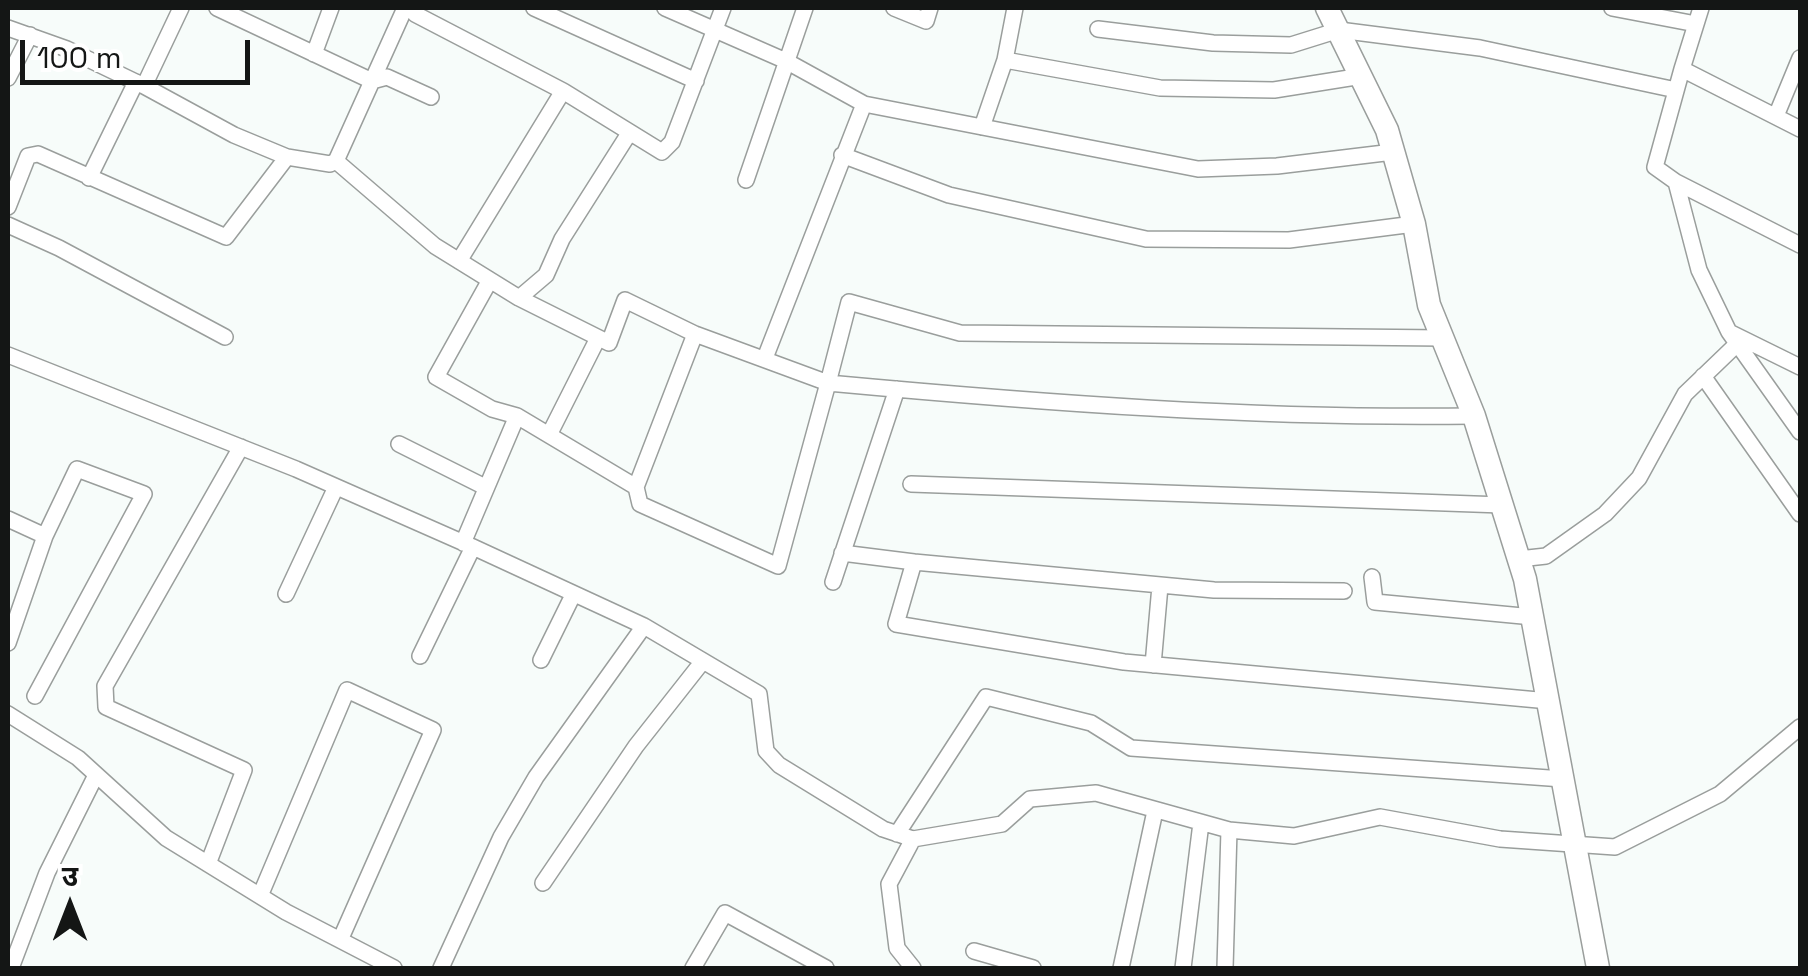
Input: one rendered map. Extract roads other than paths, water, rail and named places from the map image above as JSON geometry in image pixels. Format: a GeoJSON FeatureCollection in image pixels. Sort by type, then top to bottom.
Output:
{"type":"FeatureCollection","features":[{"type":"Feature","properties":{"kind":"street"},"geometry":{"type":"LineString","coordinates":[[90,178],[181,8]]}},
{"type":"Feature","properties":{"kind":"street"},"geometry":{"type":"LineString","coordinates":[[216,8],[372,81],[387,76],[431,97]]}},
{"type":"Feature","properties":{"kind":"street"},"geometry":{"type":"LineString","coordinates":[[314,54],[330,8]]}},
{"type":"Feature","properties":{"kind":"street"},"geometry":{"type":"LineString","coordinates":[[8,28],[140,84],[234,136],[287,157],[330,164],[336,161],[408,8],[564,91],[622,126],[628,136],[662,152],[672,142],[723,8]]}},
{"type":"Feature","properties":{"kind":"street"},"geometry":{"type":"LineString","coordinates":[[534,8],[696,82]]}},
{"type":"Feature","properties":{"kind":"street"},"geometry":{"type":"LineString","coordinates":[[665,8],[786,61],[864,104],[1198,169],[1277,166],[1393,152]]}},
{"type":"Feature","properties":{"kind":"street"},"geometry":{"type":"LineString","coordinates":[[746,180],[805,8]]}},
{"type":"Feature","properties":{"kind":"street"},"geometry":{"type":"LineString","coordinates":[[894,8],[926,22],[930,8]]}},
{"type":"Feature","properties":{"kind":"street"},"geometry":{"type":"LineString","coordinates":[[982,127],[1005,60],[1015,8]]}},
{"type":"Feature","properties":{"kind":"street"},"geometry":{"type":"LineString","coordinates":[[1327,8],[1362,76],[1393,152],[1414,224],[1430,305],[1474,416],[1520,559],[1598,968]]}},
{"type":"Feature","properties":{"kind":"street"},"geometry":{"type":"LineString","coordinates":[[1612,8],[1696,24]]}},
{"type":"Feature","properties":{"kind":"street"},"geometry":{"type":"LineString","coordinates":[[1701,8],[1655,166],[1676,182],[1800,245]]}},
{"type":"Feature","properties":{"kind":"street"},"geometry":{"type":"LineString","coordinates":[[1098,29],[1214,43],[1290,46],[1339,30],[1480,48],[1676,90]]}},
{"type":"Feature","properties":{"kind":"street"},"geometry":{"type":"LineString","coordinates":[[8,78],[30,36]]}},
{"type":"Feature","properties":{"kind":"street"},"geometry":{"type":"LineString","coordinates":[[1776,116],[1800,58]]}},
{"type":"Feature","properties":{"kind":"street"},"geometry":{"type":"LineString","coordinates":[[1005,60],[1160,88],[1274,90],[1362,76]]}},
{"type":"Feature","properties":{"kind":"street"},"geometry":{"type":"LineString","coordinates":[[1682,69],[1800,129]]}},
{"type":"Feature","properties":{"kind":"street"},"geometry":{"type":"LineString","coordinates":[[458,260],[564,91]]}},
{"type":"Feature","properties":{"kind":"street"},"geometry":{"type":"LineString","coordinates":[[765,358],[864,104]]}},
{"type":"Feature","properties":{"kind":"street"},"geometry":{"type":"LineString","coordinates":[[518,298],[546,275],[562,239],[628,136]]}},
{"type":"Feature","properties":{"kind":"street"},"geometry":{"type":"LineString","coordinates":[[8,208],[18,173],[32,154],[226,237],[287,157]]}},
{"type":"Feature","properties":{"kind":"street"},"geometry":{"type":"LineString","coordinates":[[842,155],[949,196],[1146,239],[1288,240],[1414,224]]}},
{"type":"Feature","properties":{"kind":"street"},"geometry":{"type":"LineString","coordinates":[[336,161],[435,246],[518,298],[609,343],[624,300],[695,334],[828,382],[1222,414],[1474,416]]}},
{"type":"Feature","properties":{"kind":"street"},"geometry":{"type":"LineString","coordinates":[[1676,182],[1698,270],[1733,338],[1800,432]]}},
{"type":"Feature","properties":{"kind":"street"},"geometry":{"type":"LineString","coordinates":[[8,226],[59,248],[224,337]]}},
{"type":"Feature","properties":{"kind":"street"},"geometry":{"type":"LineString","coordinates":[[490,280],[436,377],[492,409],[517,416],[636,487]]}},
{"type":"Feature","properties":{"kind":"street"},"geometry":{"type":"LineString","coordinates":[[695,334],[636,487],[640,504],[778,566],[849,302],[960,334],[1443,338]]}},
{"type":"Feature","properties":{"kind":"street"},"geometry":{"type":"LineString","coordinates":[[549,436],[598,338]]}},
{"type":"Feature","properties":{"kind":"street"},"geometry":{"type":"LineString","coordinates":[[1733,338],[1800,368]]}},
{"type":"Feature","properties":{"kind":"street"},"geometry":{"type":"LineString","coordinates":[[1520,559],[1546,556],[1606,514],[1639,478],[1685,394],[1733,338]]}},
{"type":"Feature","properties":{"kind":"street"},"geometry":{"type":"LineString","coordinates":[[8,355],[336,486],[644,626],[758,694],[766,751],[779,765],[905,837],[1002,824],[1030,799],[1096,793],[1229,830],[1294,836],[1380,817],[1500,840],[1615,846],[1720,794],[1800,727]]}},
{"type":"Feature","properties":{"kind":"street"},"geometry":{"type":"LineString","coordinates":[[1704,376],[1800,514]]}},
{"type":"Feature","properties":{"kind":"street"},"geometry":{"type":"LineString","coordinates":[[833,582],[897,389]]}},
{"type":"Feature","properties":{"kind":"street"},"geometry":{"type":"LineString","coordinates":[[420,656],[468,545],[485,487],[517,416]]}},
{"type":"Feature","properties":{"kind":"street"},"geometry":{"type":"LineString","coordinates":[[398,444],[485,487]]}},
{"type":"Feature","properties":{"kind":"street"},"geometry":{"type":"LineString","coordinates":[[208,864],[244,770],[106,706],[102,698],[104,686],[241,448]]}},
{"type":"Feature","properties":{"kind":"street"},"geometry":{"type":"LineString","coordinates":[[8,643],[45,536],[77,469],[144,494],[35,696]]}},
{"type":"Feature","properties":{"kind":"street"},"geometry":{"type":"LineString","coordinates":[[910,484],[1502,506]]}},
{"type":"Feature","properties":{"kind":"street"},"geometry":{"type":"LineString","coordinates":[[286,594],[336,486]]}},
{"type":"Feature","properties":{"kind":"street"},"geometry":{"type":"LineString","coordinates":[[8,520],[45,536]]}},
{"type":"Feature","properties":{"kind":"street"},"geometry":{"type":"LineString","coordinates":[[842,553],[1160,586],[1344,591]]}},
{"type":"Feature","properties":{"kind":"street"},"geometry":{"type":"LineString","coordinates":[[914,562],[896,624],[1154,665],[1548,702]]}},
{"type":"Feature","properties":{"kind":"street"},"geometry":{"type":"LineString","coordinates":[[1372,577],[1375,602],[1533,616]]}},
{"type":"Feature","properties":{"kind":"street"},"geometry":{"type":"LineString","coordinates":[[1154,665],[1160,586]]}},
{"type":"Feature","properties":{"kind":"street"},"geometry":{"type":"LineString","coordinates":[[542,660],[573,595]]}},
{"type":"Feature","properties":{"kind":"street"},"geometry":{"type":"LineString","coordinates":[[441,968],[500,837],[536,777],[644,626]]}},
{"type":"Feature","properties":{"kind":"street"},"geometry":{"type":"LineString","coordinates":[[543,883],[636,746],[703,661]]}},
{"type":"Feature","properties":{"kind":"street"},"geometry":{"type":"LineString","coordinates":[[260,896],[348,690],[433,730],[341,938]]}},
{"type":"Feature","properties":{"kind":"street"},"geometry":{"type":"LineString","coordinates":[[914,968],[897,948],[889,884],[905,837],[986,697],[1091,723],[1131,748],[1563,780]]}},
{"type":"Feature","properties":{"kind":"street"},"geometry":{"type":"LineString","coordinates":[[8,714],[96,774],[166,838],[260,896],[394,968]]}},
{"type":"Feature","properties":{"kind":"street"},"geometry":{"type":"LineString","coordinates":[[12,968],[46,874],[96,774]]}},
{"type":"Feature","properties":{"kind":"street"},"geometry":{"type":"LineString","coordinates":[[1121,968],[1155,811]]}},
{"type":"Feature","properties":{"kind":"street"},"geometry":{"type":"LineString","coordinates":[[1183,968],[1201,822]]}},
{"type":"Feature","properties":{"kind":"street"},"geometry":{"type":"LineString","coordinates":[[1225,968],[1229,830]]}},
{"type":"Feature","properties":{"kind":"street"},"geometry":{"type":"LineString","coordinates":[[693,968],[725,913],[826,968]]}},
{"type":"Feature","properties":{"kind":"street"},"geometry":{"type":"LineString","coordinates":[[974,951],[1033,968]]}}]}
